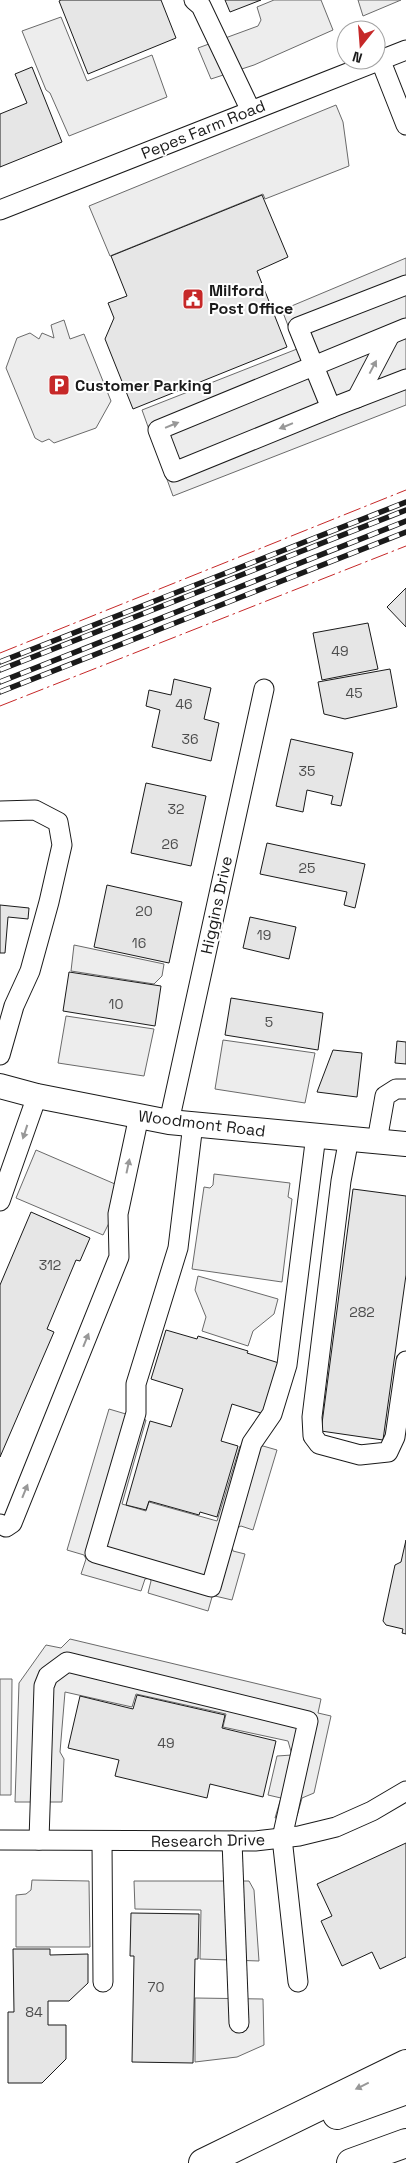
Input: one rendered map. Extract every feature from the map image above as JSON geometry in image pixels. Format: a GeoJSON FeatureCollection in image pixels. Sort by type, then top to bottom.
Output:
{"type":"FeatureCollection","features":[{"type":"Feature","properties":{"kind":"highway"},"geometry":{"type":"LineString","coordinates":[[203,2163],[406,2064]]}},
{"type":"Feature","properties":{"kind":"highway"},"geometry":{"type":"LineString","coordinates":[[208,2163],[406,2090]]}},
{"type":"Feature","properties":{"kind":"highway"},"geometry":{"type":"LineString","coordinates":[[350,2163],[406,2143]]}},
{"type":"Feature","properties":{"kind":"main road","name":"Woodmont Road"},"geometry":{"type":"LineString","coordinates":[[1,1088],[169,1122],[406,1144]]}},
{"type":"Feature","properties":{"kind":"street"},"geometry":{"type":"LineString","coordinates":[[194,0],[201,6],[250,110]]}},
{"type":"Feature","properties":{"kind":"street","name":"Pepes Farm Road"},"geometry":{"type":"LineString","coordinates":[[386,57],[406,50]]}},
{"type":"Feature","properties":{"kind":"street","name":"Pepes Farm Road"},"geometry":{"type":"LineString","coordinates":[[0,210],[352,70]]}},
{"type":"Feature","properties":{"kind":"street"},"geometry":{"type":"LineString","coordinates":[[384,70],[406,125]]}},
{"type":"Feature","properties":{"kind":"street"},"geometry":{"type":"LineString","coordinates":[[331,408],[298,327],[406,285]]}},
{"type":"Feature","properties":{"kind":"street"},"geometry":{"type":"LineString","coordinates":[[398,332],[158,430],[174,472],[406,379]]}},
{"type":"Feature","properties":{"kind":"street"},"geometry":{"type":"LineString","coordinates":[[356,398],[398,332]]}},
{"type":"Feature","properties":{"kind":"street","name":"Higgins Drive"},"geometry":{"type":"LineString","coordinates":[[169,1122],[264,689]]}},
{"type":"Feature","properties":{"kind":"street"},"geometry":{"type":"LineString","coordinates":[[0,811],[35,810],[58,822],[62,846],[30,971],[7,1005],[0,1055]]}},
{"type":"Feature","properties":{"kind":"street"},"geometry":{"type":"LineString","coordinates":[[377,1141],[385,1096],[396,1089],[406,1089]]}},
{"type":"Feature","properties":{"kind":"street"},"geometry":{"type":"LineString","coordinates":[[0,1201],[37,1096]]}},
{"type":"Feature","properties":{"kind":"street"},"geometry":{"type":"LineString","coordinates":[[0,1524],[6,1527],[12,1523],[119,1257],[118,1214],[138,1116]]}},
{"type":"Feature","properties":{"kind":"street"},"geometry":{"type":"LineString","coordinates":[[192,1124],[178,1248],[136,1384],[136,1413],[95,1552],[210,1587],[252,1443],[272,1414],[287,1365],[316,1135]]}},
{"type":"Feature","properties":{"kind":"street"},"geometry":{"type":"LineString","coordinates":[[349,1138],[312,1417],[313,1436],[319,1444],[360,1455],[388,1452],[395,1437],[406,1361]]}},
{"type":"Feature","properties":{"kind":"street"},"geometry":{"type":"LineString","coordinates":[[39,1840],[44,1686],[48,1676],[67,1662],[308,1721],[282,1838],[298,1982]]}},
{"type":"Feature","properties":{"kind":"street","name":"Research Drive"},"geometry":{"type":"LineString","coordinates":[[0,1840],[232,1841],[282,1838],[336,1827],[372,1812],[406,1791]]}},
{"type":"Feature","properties":{"kind":"street"},"geometry":{"type":"LineString","coordinates":[[102,1841],[103,1982]]}},
{"type":"Feature","properties":{"kind":"street"},"geometry":{"type":"LineString","coordinates":[[232,1841],[239,2023]]}},
{"type":"Feature","properties":{"kind":"shaded area"},"geometry":{"type":"Polygon","coordinates":[[[274,0],[321,0],[333,30],[254,65],[211,79],[198,48],[258,26],[261,20],[257,7],[274,0]]]}},
{"type":"Feature","properties":{"kind":"shaded area"},"geometry":{"type":"Polygon","coordinates":[[[358,0],[401,0],[363,16],[358,0]]]}},
{"type":"Feature","properties":{"kind":"shaded area"},"geometry":{"type":"Polygon","coordinates":[[[61,17],[87,81],[152,55],[167,97],[69,136],[50,93],[46,90],[22,31],[61,17]]]}},
{"type":"Feature","properties":{"kind":"shaded area"},"geometry":{"type":"Polygon","coordinates":[[[336,105],[343,122],[349,166],[265,199],[263,194],[110,256],[89,206],[336,105]]]}},
{"type":"Feature","properties":{"kind":"shaded area"},"geometry":{"type":"Polygon","coordinates":[[[406,258],[406,405],[173,496],[142,410],[297,349],[282,310],[406,258]]]}},
{"type":"Feature","properties":{"kind":"shaded area","name":"Customer Parking"},"geometry":{"type":"Polygon","coordinates":[[[64,320],[70,339],[84,334],[111,401],[96,428],[54,443],[49,439],[42,442],[35,438],[6,368],[17,338],[30,333],[39,339],[42,333],[54,338],[51,325],[64,320]]]}},
{"type":"Feature","properties":{"kind":"shaded area"},"geometry":{"type":"Polygon","coordinates":[[[74,945],[164,964],[162,976],[154,984],[71,971],[74,945]]]}},
{"type":"Feature","properties":{"kind":"shaded area"},"geometry":{"type":"Polygon","coordinates":[[[66,1016],[154,1029],[144,1076],[58,1063],[66,1016]]]}},
{"type":"Feature","properties":{"kind":"shaded area"},"geometry":{"type":"Polygon","coordinates":[[[223,1040],[315,1053],[305,1103],[215,1089],[223,1040]]]}},
{"type":"Feature","properties":{"kind":"shaded area"},"geometry":{"type":"Polygon","coordinates":[[[36,1150],[115,1184],[110,1221],[103,1235],[16,1198],[36,1150]]]}},
{"type":"Feature","properties":{"kind":"shaded area"},"geometry":{"type":"Polygon","coordinates":[[[214,1174],[290,1183],[288,1197],[292,1199],[282,1282],[192,1269],[204,1187],[210,1188],[213,1185],[214,1174]]]}},
{"type":"Feature","properties":{"kind":"shaded area"},"geometry":{"type":"Polygon","coordinates":[[[198,1276],[278,1299],[274,1314],[253,1331],[248,1346],[202,1331],[206,1317],[195,1290],[198,1276]]]}},
{"type":"Feature","properties":{"kind":"shaded area"},"geometry":{"type":"Polygon","coordinates":[[[109,1409],[146,1420],[122,1504],[146,1511],[149,1502],[217,1521],[240,1446],[263,1446],[277,1450],[253,1530],[241,1526],[237,1528],[232,1547],[233,1551],[245,1554],[232,1600],[212,1597],[208,1611],[148,1593],[150,1578],[145,1579],[141,1591],[81,1574],[86,1559],[84,1555],[67,1550],[109,1409]]]}},
{"type":"Feature","properties":{"kind":"shaded area"},"geometry":{"type":"Polygon","coordinates":[[[70,1639],[321,1699],[318,1713],[331,1716],[314,1793],[302,1798],[297,1816],[275,1818],[281,1798],[268,1795],[277,1756],[292,1755],[288,1741],[223,1727],[226,1714],[136,1694],[132,1707],[65,1692],[60,1752],[64,1759],[62,1802],[15,1802],[19,1683],[46,1645],[61,1648],[70,1639]]]}},
{"type":"Feature","properties":{"kind":"shaded area"},"geometry":{"type":"Polygon","coordinates":[[[0,1679],[12,1679],[11,1795],[0,1795],[0,1679]]]}},
{"type":"Feature","properties":{"kind":"shaded area"},"geometry":{"type":"Polygon","coordinates":[[[32,1880],[89,1881],[90,1947],[16,1947],[16,1895],[26,1894],[31,1890],[32,1880]]]}},
{"type":"Feature","properties":{"kind":"shaded area"},"geometry":{"type":"Polygon","coordinates":[[[134,1881],[249,1881],[254,1890],[259,1961],[200,1959],[201,1910],[135,1909],[134,1881]]]}},
{"type":"Feature","properties":{"kind":"shaded area"},"geometry":{"type":"Polygon","coordinates":[[[195,1998],[263,1999],[264,2045],[237,2057],[195,2062],[195,1998]]]}},
{"type":"Feature","properties":{"kind":"building"},"geometry":{"type":"Polygon","coordinates":[[[161,0],[176,38],[88,74],[59,1],[161,0]]]}},
{"type":"Feature","properties":{"kind":"building"},"geometry":{"type":"Polygon","coordinates":[[[225,0],[261,0],[230,12],[225,0]]]}},
{"type":"Feature","properties":{"kind":"building"},"geometry":{"type":"Polygon","coordinates":[[[32,67],[62,142],[0,167],[0,114],[27,103],[15,74],[32,67]]]}},
{"type":"Feature","properties":{"kind":"building","name":"Milford Post Office"},"geometry":{"type":"Polygon","coordinates":[[[262,195],[288,257],[257,271],[287,347],[133,409],[105,339],[114,318],[108,303],[127,296],[111,256],[262,195]]]}},
{"type":"Feature","properties":{"kind":"building"},"geometry":{"type":"Polygon","coordinates":[[[406,588],[406,627],[387,607],[406,588]]]}},
{"type":"Feature","properties":{"kind":"building"},"geometry":{"type":"Polygon","coordinates":[[[368,623],[378,669],[322,680],[313,633],[368,623]]]}},
{"type":"Feature","properties":{"kind":"building"},"geometry":{"type":"Polygon","coordinates":[[[390,669],[397,707],[345,719],[324,714],[318,682],[390,669]]]}},
{"type":"Feature","properties":{"kind":"building"},"geometry":{"type":"Polygon","coordinates":[[[174,679],[211,688],[204,719],[219,723],[211,761],[152,747],[160,710],[146,706],[149,690],[171,695],[174,679]]]}},
{"type":"Feature","properties":{"kind":"building"},"geometry":{"type":"Polygon","coordinates":[[[291,739],[353,753],[341,806],[331,804],[333,796],[307,790],[303,812],[276,806],[291,739]]]}},
{"type":"Feature","properties":{"kind":"building"},"geometry":{"type":"Polygon","coordinates":[[[146,783],[206,796],[191,866],[131,853],[146,783]]]}},
{"type":"Feature","properties":{"kind":"building"},"geometry":{"type":"Polygon","coordinates":[[[267,843],[365,864],[355,908],[344,905],[347,892],[260,874],[267,843]]]}},
{"type":"Feature","properties":{"kind":"building"},"geometry":{"type":"Polygon","coordinates":[[[107,885],[182,902],[169,963],[94,947],[107,885]]]}},
{"type":"Feature","properties":{"kind":"building"},"geometry":{"type":"Polygon","coordinates":[[[0,905],[29,908],[28,919],[8,917],[5,953],[0,953],[0,905]]]}},
{"type":"Feature","properties":{"kind":"building"},"geometry":{"type":"Polygon","coordinates":[[[250,917],[296,927],[289,959],[243,948],[250,917]]]}},
{"type":"Feature","properties":{"kind":"building"},"geometry":{"type":"Polygon","coordinates":[[[69,972],[161,986],[155,1026],[63,1011],[69,972]]]}},
{"type":"Feature","properties":{"kind":"building"},"geometry":{"type":"Polygon","coordinates":[[[231,998],[323,1013],[318,1050],[225,1035],[231,998]]]}},
{"type":"Feature","properties":{"kind":"building"},"geometry":{"type":"Polygon","coordinates":[[[397,1041],[406,1042],[406,1064],[395,1063],[397,1041]]]}},
{"type":"Feature","properties":{"kind":"building"},"geometry":{"type":"Polygon","coordinates":[[[333,1050],[362,1053],[357,1097],[317,1092],[333,1050]]]}},
{"type":"Feature","properties":{"kind":"building"},"geometry":{"type":"Polygon","coordinates":[[[353,1189],[406,1196],[406,1275],[383,1440],[321,1431],[353,1189]]]}},
{"type":"Feature","properties":{"kind":"building"},"geometry":{"type":"Polygon","coordinates":[[[31,1212],[90,1238],[80,1261],[76,1260],[47,1329],[54,1332],[0,1457],[0,1285],[31,1212]]]}},
{"type":"Feature","properties":{"kind":"building"},"geometry":{"type":"Polygon","coordinates":[[[166,1330],[197,1339],[198,1336],[248,1351],[247,1353],[279,1363],[264,1414],[232,1404],[221,1441],[238,1446],[217,1517],[200,1512],[199,1515],[149,1501],[146,1510],[126,1505],[150,1421],[171,1427],[183,1389],[151,1379],[166,1330]]]}},
{"type":"Feature","properties":{"kind":"building"},"geometry":{"type":"Polygon","coordinates":[[[406,1540],[406,1634],[402,1633],[403,1629],[386,1625],[383,1621],[395,1565],[401,1562],[406,1540]]]}},
{"type":"Feature","properties":{"kind":"building"},"geometry":{"type":"Polygon","coordinates":[[[137,1695],[225,1715],[222,1728],[276,1741],[263,1797],[210,1784],[207,1798],[115,1776],[119,1760],[68,1748],[80,1696],[133,1709],[137,1695]]]}},
{"type":"Feature","properties":{"kind":"building"},"geometry":{"type":"Polygon","coordinates":[[[406,1843],[406,1957],[380,1969],[372,1952],[342,1966],[321,1921],[332,1916],[317,1884],[406,1843]]]}},
{"type":"Feature","properties":{"kind":"building"},"geometry":{"type":"Polygon","coordinates":[[[131,1913],[199,1914],[198,1959],[195,1959],[193,2063],[132,2062],[134,1956],[130,1956],[131,1913]]]}},
{"type":"Feature","properties":{"kind":"building"},"geometry":{"type":"Polygon","coordinates":[[[13,1949],[50,1949],[50,1955],[88,1954],[88,1983],[69,2001],[48,2001],[48,2025],[66,2025],[66,2059],[42,2083],[8,2083],[8,2012],[14,2012],[13,1949]]]}},
{"type":"Feature","properties":{"kind":"railway"},"geometry":{"type":"LineString","coordinates":[[0,662],[406,502]]}},
{"type":"Feature","properties":{"kind":"railway"},"geometry":{"type":"LineString","coordinates":[[0,670],[406,510]]}},
{"type":"Feature","properties":{"kind":"railway"},"geometry":{"type":"LineString","coordinates":[[0,682],[406,521]]}},
{"type":"Feature","properties":{"kind":"railway"},"geometry":{"type":"LineString","coordinates":[[0,692],[406,532]]}},
{"type":"Feature","properties":{"kind":"power"},"geometry":{"type":"LineString","coordinates":[[0,653],[406,490]]}},
{"type":"Feature","properties":{"kind":"power"},"geometry":{"type":"LineString","coordinates":[[0,706],[406,546]]}},
{"type":"Feature","properties":{"kind":"place","name":"Milford Post Office"},"geometry":{"type":"Point","coordinates":[193,299]}},
{"type":"Feature","properties":{"kind":"place","name":"Customer Parking"},"geometry":{"type":"Point","coordinates":[59,385]}}]}
